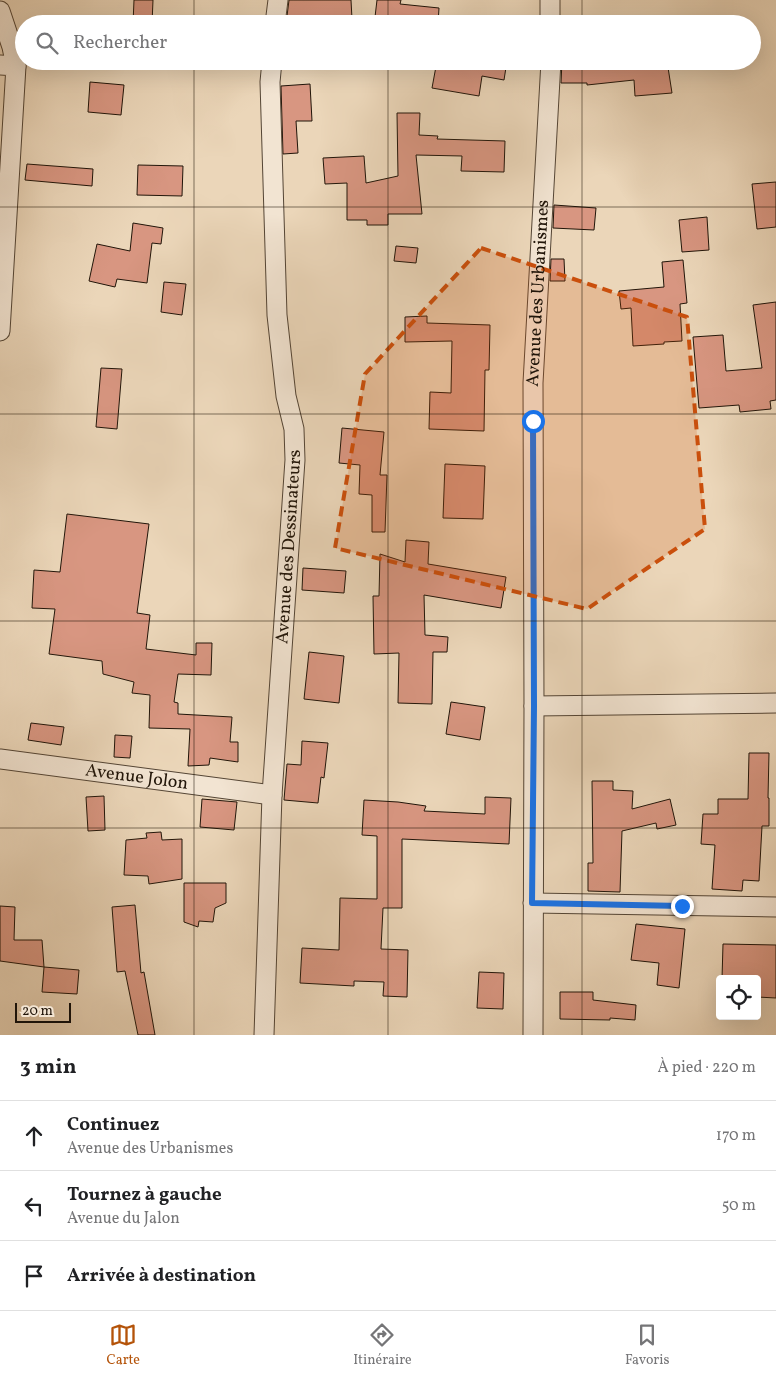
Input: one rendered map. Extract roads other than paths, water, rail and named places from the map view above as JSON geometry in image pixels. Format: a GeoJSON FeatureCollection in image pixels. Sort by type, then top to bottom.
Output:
{"type":"FeatureCollection","features":[{"type":"Feature","properties":{"kind":"street"},"geometry":{"type":"LineString","coordinates":[[277,15],[278,0]]}},
{"type":"Feature","properties":{"kind":"street"},"geometry":{"type":"LineString","coordinates":[[550,0],[550,15]]}},
{"type":"Feature","properties":{"kind":"street"},"geometry":{"type":"LineString","coordinates":[[0,11],[12,47],[8,66],[0,331]]}},
{"type":"Feature","properties":{"kind":"street","name":"Avenue des Dessinateurs"},"geometry":{"type":"LineString","coordinates":[[264,1035],[272,795],[295,460],[294,430],[286,396],[277,315],[271,70]]}},
{"type":"Feature","properties":{"kind":"street","name":"Avenue des Urbanismes"},"geometry":{"type":"LineString","coordinates":[[533,1035],[533,383],[550,70]]}},
{"type":"Feature","properties":{"kind":"street"},"geometry":{"type":"LineString","coordinates":[[534,706],[776,704]]}},
{"type":"Feature","properties":{"kind":"street","name":"Avenue Jolon"},"geometry":{"type":"LineString","coordinates":[[0,758],[272,795]]}},
{"type":"Feature","properties":{"kind":"street"},"geometry":{"type":"LineString","coordinates":[[532,903],[776,908]]}}]}
